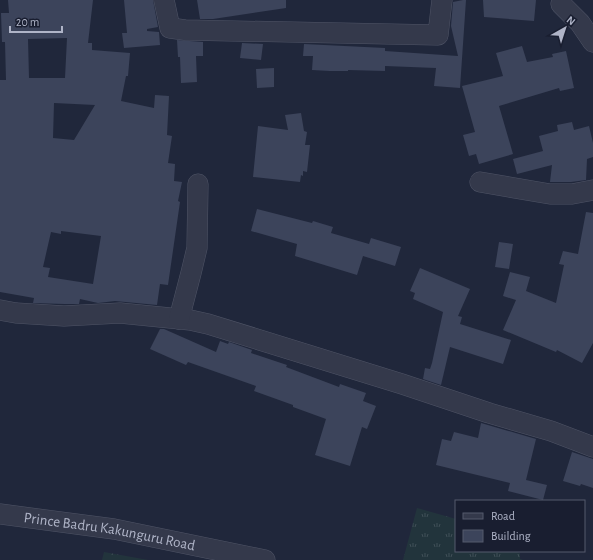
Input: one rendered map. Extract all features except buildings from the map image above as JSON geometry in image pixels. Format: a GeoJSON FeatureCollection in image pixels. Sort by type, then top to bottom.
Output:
{"type":"FeatureCollection","features":[{"type":"Feature","properties":{"kind":"street"},"geometry":{"type":"LineString","coordinates":[[164,0],[170,28],[185,30],[438,35],[442,0]]}},
{"type":"Feature","properties":{"kind":"street"},"geometry":{"type":"LineString","coordinates":[[561,4],[580,23],[593,42]]}},
{"type":"Feature","properties":{"kind":"street"},"geometry":{"type":"LineString","coordinates":[[480,182],[550,194],[572,194],[593,190]]}},
{"type":"Feature","properties":{"kind":"street"},"geometry":{"type":"LineString","coordinates":[[179,319],[197,248],[198,184]]}},
{"type":"Feature","properties":{"kind":"street"},"geometry":{"type":"LineString","coordinates":[[0,310],[16,313],[64,316],[120,313],[190,320],[216,326],[402,384],[489,413],[551,431],[593,447]]}},
{"type":"Feature","properties":{"kind":"street","name":"Prince Badru Kakunguru Road"},"geometry":{"type":"LineString","coordinates":[[0,514],[114,529],[265,560]]}},
{"type":"Feature","properties":{"kind":"green space"},"geometry":{"type":"Polygon","coordinates":[[[417,508],[455,519],[455,552],[518,552],[520,553],[520,559],[523,560],[403,560],[417,508]]]}},
{"type":"Feature","properties":{"kind":"green space"},"geometry":{"type":"Polygon","coordinates":[[[104,552],[148,560],[102,560],[104,552]]]}}]}
